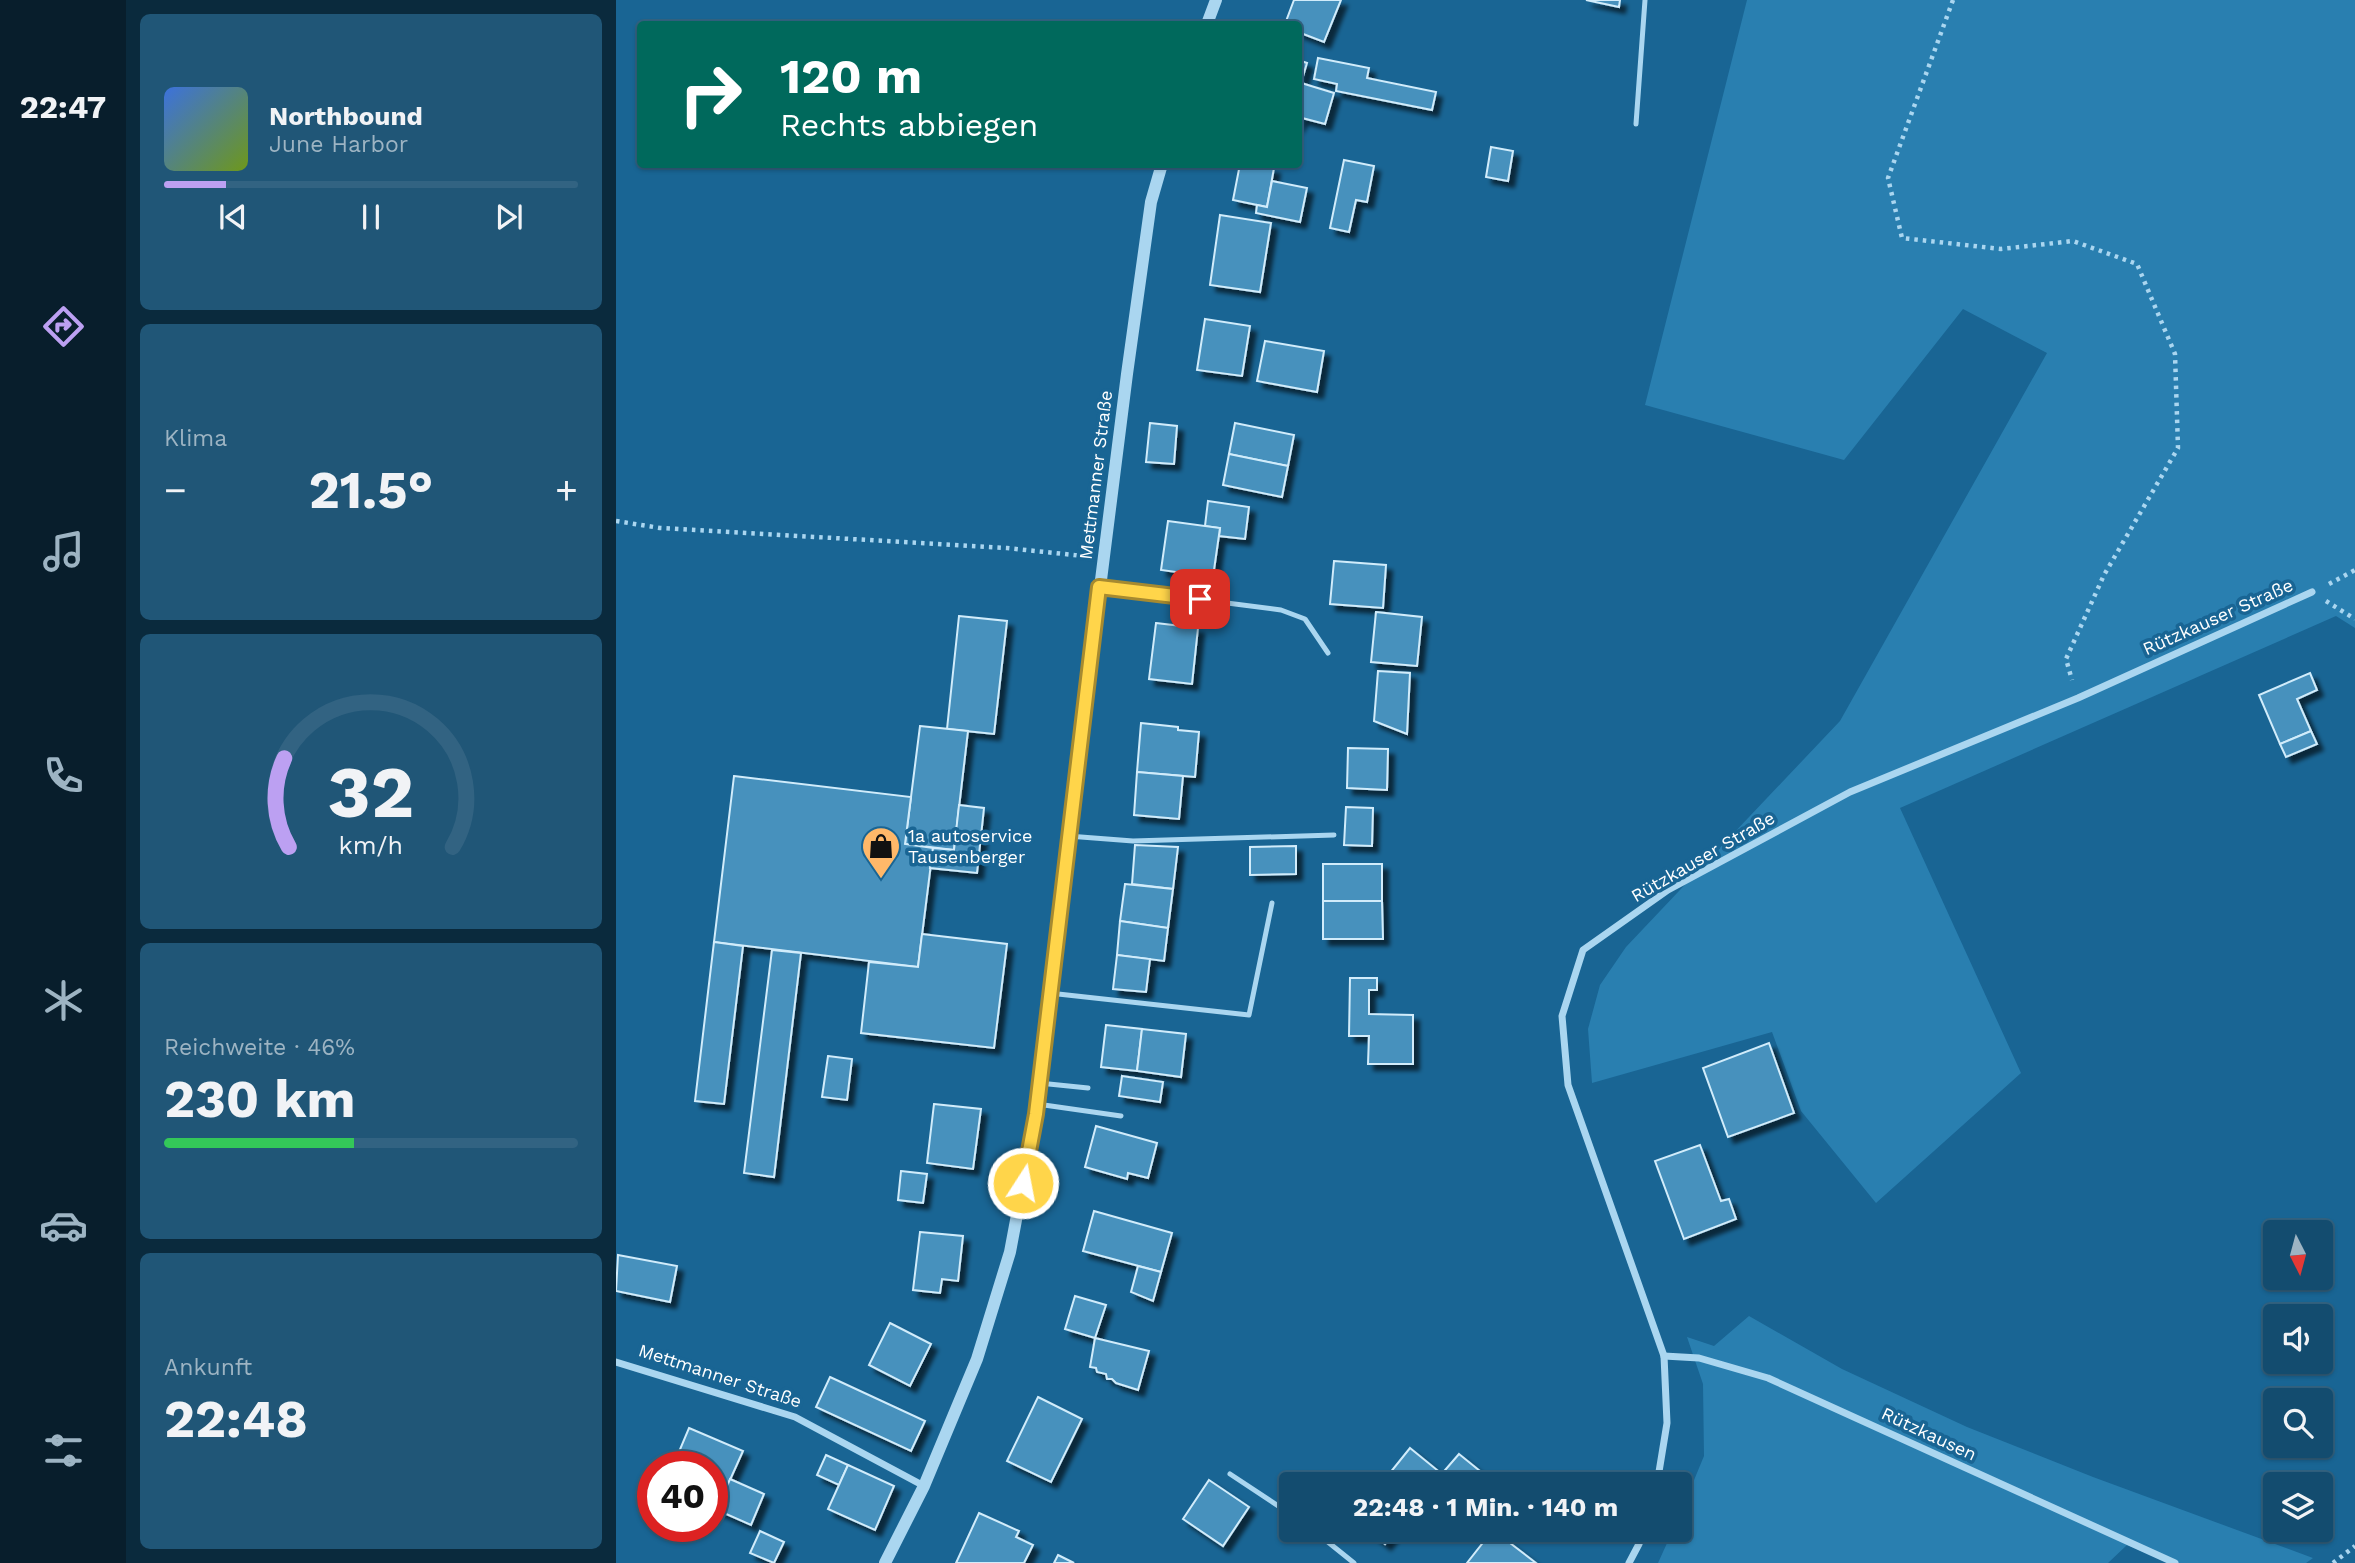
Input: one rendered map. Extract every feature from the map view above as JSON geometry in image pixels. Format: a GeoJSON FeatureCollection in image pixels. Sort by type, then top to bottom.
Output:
{"type":"FeatureCollection","features":[{"type":"Feature","properties":{"kind":"street"},"geometry":{"type":"LineString","coordinates":[[1208,21],[1216,0]]}},
{"type":"Feature","properties":{"kind":"street","name":"Mettmanner Straße"},"geometry":{"type":"LineString","coordinates":[[885,1563],[924,1486],[977,1359],[1010,1252],[1037,1104],[1127,374],[1151,202],[1161,168]]}},
{"type":"Feature","properties":{"kind":"street","name":"Rützkauser Straße"},"geometry":{"type":"LineString","coordinates":[[1659,1472],[1667,1423],[1664,1356],[1568,1085],[1562,1016],[1583,950],[1668,890],[1850,792],[2078,698],[2312,592]]}},
{"type":"Feature","properties":{"kind":"street","name":"Rützkausen"},"geometry":{"type":"LineString","coordinates":[[1664,1356],[1699,1358],[1768,1378],[2175,1563]]}},
{"type":"Feature","properties":{"kind":"street","name":"Mettmanner Straße"},"geometry":{"type":"LineString","coordinates":[[616,1362],[795,1417],[924,1486]]}},
{"type":"Feature","properties":{"kind":"street"},"geometry":{"type":"LineString","coordinates":[[1629,1563],[1640,1542]]}},
{"type":"Feature","properties":{"kind":"lane"},"geometry":{"type":"LineString","coordinates":[[1636,124],[1645,0]]}},
{"type":"Feature","properties":{"kind":"lane"},"geometry":{"type":"LineString","coordinates":[[1099,587],[1281,610],[1305,619],[1328,653]]}},
{"type":"Feature","properties":{"kind":"lane"},"geometry":{"type":"LineString","coordinates":[[1068,836],[1133,841],[1334,835]]}},
{"type":"Feature","properties":{"kind":"lane"},"geometry":{"type":"LineString","coordinates":[[1049,993],[1249,1015],[1272,903]]}},
{"type":"Feature","properties":{"kind":"lane"},"geometry":{"type":"LineString","coordinates":[[1039,1083],[1088,1088]]}},
{"type":"Feature","properties":{"kind":"lane"},"geometry":{"type":"LineString","coordinates":[[1037,1104],[1121,1116]]}},
{"type":"Feature","properties":{"kind":"lane"},"geometry":{"type":"LineString","coordinates":[[1230,1474],[1279,1506]]}},
{"type":"Feature","properties":{"kind":"lane"},"geometry":{"type":"LineString","coordinates":[[1328,1542],[1354,1563]]}},
{"type":"Feature","properties":{"kind":"path"},"geometry":{"type":"LineString","coordinates":[[1953,0],[1888,178],[1902,238],[2001,249],[2073,241],[2137,264],[2175,354],[2178,448],[2104,575],[2066,659],[2078,698]]}},
{"type":"Feature","properties":{"kind":"path"},"geometry":{"type":"LineString","coordinates":[[616,522],[660,528],[1007,548],[1104,559]]}},
{"type":"Feature","properties":{"kind":"path"},"geometry":{"type":"LineString","coordinates":[[2312,592],[2355,570]]}},
{"type":"Feature","properties":{"kind":"path"},"geometry":{"type":"LineString","coordinates":[[2312,592],[2355,619]]}},
{"type":"Feature","properties":{"kind":"path"},"geometry":{"type":"LineString","coordinates":[[2333,1563],[2355,1546]]}},
{"type":"Feature","properties":{"kind":"shaded area"},"geometry":{"type":"Polygon","coordinates":[[[1747,0],[2355,0],[2355,628],[2336,616],[1900,808],[2021,1073],[1876,1203],[1801,1111],[1772,1032],[1592,1083],[1588,1029],[1600,985],[1626,947],[1840,721],[2047,353],[1963,309],[1844,460],[1645,405],[1747,0]]]}},
{"type":"Feature","properties":{"kind":"shaded area"},"geometry":{"type":"Polygon","coordinates":[[[1749,1316],[1842,1369],[1967,1427],[2263,1540],[2263,1542],[2313,1558],[2306,1563],[2169,1563],[2127,1545],[2108,1563],[1658,1563],[1668,1542],[1692,1542],[1692,1485],[1704,1456],[1703,1384],[1687,1337],[1714,1346],[1749,1316]]]}},
{"type":"Feature","properties":{"kind":"building"},"geometry":{"type":"Polygon","coordinates":[[[1294,0],[1341,0],[1324,42],[1302,34],[1302,21],[1286,21],[1294,0]]]}},
{"type":"Feature","properties":{"kind":"building"},"geometry":{"type":"Polygon","coordinates":[[[1586,0],[1620,0],[1619,7],[1586,0]]]}},
{"type":"Feature","properties":{"kind":"building"},"geometry":{"type":"Polygon","coordinates":[[[1318,58],[1369,68],[1367,78],[1436,92],[1432,110],[1336,91],[1337,84],[1314,79],[1318,58]]]}},
{"type":"Feature","properties":{"kind":"building"},"geometry":{"type":"Polygon","coordinates":[[[1302,61],[1307,63],[1302,80],[1302,61]]]}},
{"type":"Feature","properties":{"kind":"building"},"geometry":{"type":"Polygon","coordinates":[[[1302,83],[1334,93],[1325,124],[1302,118],[1302,83]]]}},
{"type":"Feature","properties":{"kind":"building"},"geometry":{"type":"Polygon","coordinates":[[[1491,147],[1513,151],[1508,181],[1486,177],[1491,147]]]}},
{"type":"Feature","properties":{"kind":"building"},"geometry":{"type":"Polygon","coordinates":[[[1344,160],[1374,166],[1367,202],[1356,200],[1349,232],[1330,228],[1344,160]]]}},
{"type":"Feature","properties":{"kind":"building"},"geometry":{"type":"Polygon","coordinates":[[[1239,168],[1274,168],[1267,207],[1233,200],[1239,168]]]}},
{"type":"Feature","properties":{"kind":"building"},"geometry":{"type":"Polygon","coordinates":[[[1272,181],[1307,188],[1300,222],[1256,213],[1257,205],[1267,207],[1272,181]]]}},
{"type":"Feature","properties":{"kind":"building"},"geometry":{"type":"Polygon","coordinates":[[[1220,215],[1271,223],[1260,292],[1210,285],[1220,215]]]}},
{"type":"Feature","properties":{"kind":"building"},"geometry":{"type":"Polygon","coordinates":[[[1205,319],[1250,326],[1242,376],[1197,370],[1205,319]]]}},
{"type":"Feature","properties":{"kind":"building"},"geometry":{"type":"Polygon","coordinates":[[[1265,341],[1324,351],[1317,392],[1257,381],[1265,341]]]}},
{"type":"Feature","properties":{"kind":"building"},"geometry":{"type":"Polygon","coordinates":[[[1150,423],[1177,426],[1174,464],[1146,462],[1150,423]]]}},
{"type":"Feature","properties":{"kind":"building"},"geometry":{"type":"Polygon","coordinates":[[[1235,423],[1294,435],[1288,466],[1229,454],[1235,423]]]}},
{"type":"Feature","properties":{"kind":"building"},"geometry":{"type":"Polygon","coordinates":[[[1229,454],[1288,466],[1282,497],[1223,485],[1229,454]]]}},
{"type":"Feature","properties":{"kind":"building"},"geometry":{"type":"Polygon","coordinates":[[[1208,501],[1249,507],[1245,539],[1219,536],[1220,528],[1205,526],[1208,501]]]}},
{"type":"Feature","properties":{"kind":"building"},"geometry":{"type":"Polygon","coordinates":[[[1168,521],[1220,528],[1213,577],[1161,570],[1168,521]]]}},
{"type":"Feature","properties":{"kind":"building"},"geometry":{"type":"Polygon","coordinates":[[[1334,561],[1386,565],[1383,608],[1330,604],[1334,561]]]}},
{"type":"Feature","properties":{"kind":"building"},"geometry":{"type":"Polygon","coordinates":[[[1376,612],[1422,617],[1417,666],[1371,662],[1376,612]]]}},
{"type":"Feature","properties":{"kind":"building"},"geometry":{"type":"Polygon","coordinates":[[[959,616],[1007,621],[994,734],[947,729],[959,616]]]}},
{"type":"Feature","properties":{"kind":"building"},"geometry":{"type":"Polygon","coordinates":[[[1156,623],[1198,628],[1192,684],[1149,679],[1156,623]]]}},
{"type":"Feature","properties":{"kind":"building"},"geometry":{"type":"Polygon","coordinates":[[[1378,671],[1410,673],[1407,734],[1374,721],[1378,671]]]}},
{"type":"Feature","properties":{"kind":"building"},"geometry":{"type":"Polygon","coordinates":[[[2310,673],[2317,690],[2297,699],[2311,731],[2280,744],[2259,695],[2310,673]]]}},
{"type":"Feature","properties":{"kind":"building"},"geometry":{"type":"Polygon","coordinates":[[[1141,723],[1199,732],[1195,777],[1137,772],[1141,723]]]}},
{"type":"Feature","properties":{"kind":"building"},"geometry":{"type":"Polygon","coordinates":[[[920,726],[968,731],[954,850],[905,844],[920,726]]]}},
{"type":"Feature","properties":{"kind":"building"},"geometry":{"type":"Polygon","coordinates":[[[2311,731],[2317,744],[2286,757],[2280,744],[2311,731]]]}},
{"type":"Feature","properties":{"kind":"building"},"geometry":{"type":"Polygon","coordinates":[[[1348,748],[1388,749],[1387,790],[1347,788],[1348,748]]]}},
{"type":"Feature","properties":{"kind":"building"},"geometry":{"type":"Polygon","coordinates":[[[1137,772],[1183,776],[1179,819],[1134,815],[1137,772]]]}},
{"type":"Feature","properties":{"kind":"building"},"geometry":{"type":"Polygon","coordinates":[[[734,776],[911,797],[905,844],[933,848],[918,967],[714,942],[734,776]]]}},
{"type":"Feature","properties":{"kind":"building"},"geometry":{"type":"Polygon","coordinates":[[[959,805],[984,808],[977,873],[930,868],[933,848],[954,850],[959,805]]]}},
{"type":"Feature","properties":{"kind":"building"},"geometry":{"type":"Polygon","coordinates":[[[1346,807],[1373,808],[1372,846],[1344,845],[1346,807]]]}},
{"type":"Feature","properties":{"kind":"building"},"geometry":{"type":"Polygon","coordinates":[[[1135,845],[1178,847],[1173,889],[1132,884],[1135,845]]]}},
{"type":"Feature","properties":{"kind":"building"},"geometry":{"type":"Polygon","coordinates":[[[1296,846],[1296,874],[1250,875],[1250,847],[1296,846]]]}},
{"type":"Feature","properties":{"kind":"building"},"geometry":{"type":"Polygon","coordinates":[[[1323,864],[1382,864],[1382,901],[1323,901],[1323,864]]]}},
{"type":"Feature","properties":{"kind":"building"},"geometry":{"type":"Polygon","coordinates":[[[1125,884],[1173,889],[1168,928],[1120,921],[1125,884]]]}},
{"type":"Feature","properties":{"kind":"building"},"geometry":{"type":"Polygon","coordinates":[[[1323,901],[1382,901],[1383,939],[1323,939],[1323,901]]]}},
{"type":"Feature","properties":{"kind":"building"},"geometry":{"type":"Polygon","coordinates":[[[1120,921],[1168,928],[1164,961],[1117,955],[1120,921]]]}},
{"type":"Feature","properties":{"kind":"building"},"geometry":{"type":"Polygon","coordinates":[[[922,934],[1007,944],[994,1048],[861,1033],[869,962],[918,967],[922,934]]]}},
{"type":"Feature","properties":{"kind":"building"},"geometry":{"type":"Polygon","coordinates":[[[714,942],[743,946],[724,1104],[695,1101],[714,942]]]}},
{"type":"Feature","properties":{"kind":"building"},"geometry":{"type":"Polygon","coordinates":[[[772,950],[801,953],[774,1177],[744,1173],[772,950]]]}},
{"type":"Feature","properties":{"kind":"building"},"geometry":{"type":"Polygon","coordinates":[[[1117,955],[1150,959],[1146,992],[1113,989],[1117,955]]]}},
{"type":"Feature","properties":{"kind":"building"},"geometry":{"type":"Polygon","coordinates":[[[1350,978],[1377,978],[1377,990],[1369,990],[1369,1014],[1413,1015],[1413,1064],[1368,1064],[1369,1036],[1349,1036],[1350,978]]]}},
{"type":"Feature","properties":{"kind":"building"},"geometry":{"type":"Polygon","coordinates":[[[1106,1025],[1142,1029],[1137,1071],[1101,1067],[1106,1025]]]}},
{"type":"Feature","properties":{"kind":"building"},"geometry":{"type":"Polygon","coordinates":[[[1142,1029],[1186,1034],[1181,1077],[1137,1071],[1142,1029]]]}},
{"type":"Feature","properties":{"kind":"building"},"geometry":{"type":"Polygon","coordinates":[[[1769,1043],[1794,1113],[1728,1137],[1703,1068],[1769,1043]]]}},
{"type":"Feature","properties":{"kind":"building"},"geometry":{"type":"Polygon","coordinates":[[[828,1056],[852,1059],[847,1100],[822,1097],[828,1056]]]}},
{"type":"Feature","properties":{"kind":"building"},"geometry":{"type":"Polygon","coordinates":[[[1122,1076],[1163,1082],[1160,1102],[1119,1096],[1122,1076]]]}},
{"type":"Feature","properties":{"kind":"building"},"geometry":{"type":"Polygon","coordinates":[[[934,1104],[981,1109],[973,1169],[927,1163],[934,1104]]]}},
{"type":"Feature","properties":{"kind":"building"},"geometry":{"type":"Polygon","coordinates":[[[1096,1126],[1157,1143],[1148,1178],[1128,1173],[1127,1179],[1085,1167],[1096,1126]]]}},
{"type":"Feature","properties":{"kind":"building"},"geometry":{"type":"Polygon","coordinates":[[[1700,1145],[1721,1201],[1729,1199],[1736,1219],[1684,1239],[1655,1161],[1700,1145]]]}},
{"type":"Feature","properties":{"kind":"building"},"geometry":{"type":"Polygon","coordinates":[[[901,1171],[927,1174],[923,1203],[898,1200],[901,1171]]]}},
{"type":"Feature","properties":{"kind":"building"},"geometry":{"type":"Polygon","coordinates":[[[1094,1211],[1172,1233],[1161,1272],[1083,1251],[1094,1211]]]}},
{"type":"Feature","properties":{"kind":"building"},"geometry":{"type":"Polygon","coordinates":[[[920,1232],[963,1236],[958,1281],[942,1279],[940,1293],[913,1290],[920,1232]]]}},
{"type":"Feature","properties":{"kind":"building"},"geometry":{"type":"Polygon","coordinates":[[[618,1255],[677,1266],[670,1302],[616,1291],[618,1255]]]}},
{"type":"Feature","properties":{"kind":"building"},"geometry":{"type":"Polygon","coordinates":[[[1138,1266],[1161,1272],[1153,1301],[1131,1292],[1138,1266]]]}},
{"type":"Feature","properties":{"kind":"building"},"geometry":{"type":"Polygon","coordinates":[[[1075,1296],[1106,1305],[1095,1338],[1065,1329],[1075,1296]]]}},
{"type":"Feature","properties":{"kind":"building"},"geometry":{"type":"Polygon","coordinates":[[[890,1323],[931,1344],[910,1386],[869,1365],[890,1323]]]}},
{"type":"Feature","properties":{"kind":"building"},"geometry":{"type":"Polygon","coordinates":[[[1095,1338],[1149,1351],[1138,1390],[1107,1379],[1106,1374],[1090,1367],[1095,1338]]]}},
{"type":"Feature","properties":{"kind":"building"},"geometry":{"type":"Polygon","coordinates":[[[830,1377],[925,1421],[911,1451],[816,1407],[830,1377]]]}},
{"type":"Feature","properties":{"kind":"building"},"geometry":{"type":"Polygon","coordinates":[[[1038,1397],[1082,1419],[1051,1482],[1007,1461],[1038,1397]]]}},
{"type":"Feature","properties":{"kind":"building"},"geometry":{"type":"Polygon","coordinates":[[[689,1428],[743,1451],[728,1484],[728,1451],[679,1451],[689,1428]]]}},
{"type":"Feature","properties":{"kind":"building"},"geometry":{"type":"Polygon","coordinates":[[[1410,1448],[1440,1472],[1391,1472],[1410,1448]]]}},
{"type":"Feature","properties":{"kind":"building"},"geometry":{"type":"Polygon","coordinates":[[[1459,1454],[1481,1472],[1443,1472],[1459,1454]]]}},
{"type":"Feature","properties":{"kind":"building"},"geometry":{"type":"Polygon","coordinates":[[[826,1455],[848,1465],[839,1485],[817,1475],[826,1455]]]}},
{"type":"Feature","properties":{"kind":"building"},"geometry":{"type":"Polygon","coordinates":[[[848,1465],[894,1486],[875,1530],[828,1509],[848,1465]]]}},
{"type":"Feature","properties":{"kind":"building"},"geometry":{"type":"Polygon","coordinates":[[[730,1479],[764,1494],[751,1525],[728,1515],[730,1479]]]}},
{"type":"Feature","properties":{"kind":"building"},"geometry":{"type":"Polygon","coordinates":[[[1209,1480],[1249,1507],[1223,1546],[1183,1519],[1209,1480]]]}},
{"type":"Feature","properties":{"kind":"building"},"geometry":{"type":"Polygon","coordinates":[[[979,1513],[1019,1531],[1016,1537],[1033,1545],[1024,1563],[956,1563],[979,1513]]]}},
{"type":"Feature","properties":{"kind":"building"},"geometry":{"type":"Polygon","coordinates":[[[760,1531],[784,1542],[774,1563],[750,1553],[760,1531]]]}},
{"type":"Feature","properties":{"kind":"building"},"geometry":{"type":"Polygon","coordinates":[[[1484,1542],[1509,1542],[1536,1563],[1467,1563],[1484,1542]]]}},
{"type":"Feature","properties":{"kind":"building"},"geometry":{"type":"Polygon","coordinates":[[[1058,1555],[1074,1563],[1054,1563],[1058,1555]]]}},
{"type":"Feature","properties":{"kind":"place","name":"1a autoservice Tausenberger"},"geometry":{"type":"Point","coordinates":[881,880]}},
{"type":"Feature","properties":{"kind":"route"},"geometry":{"type":"LineString","coordinates":[[1023,1183],[1036,1114],[1099,587],[1200,599]]}}]}
